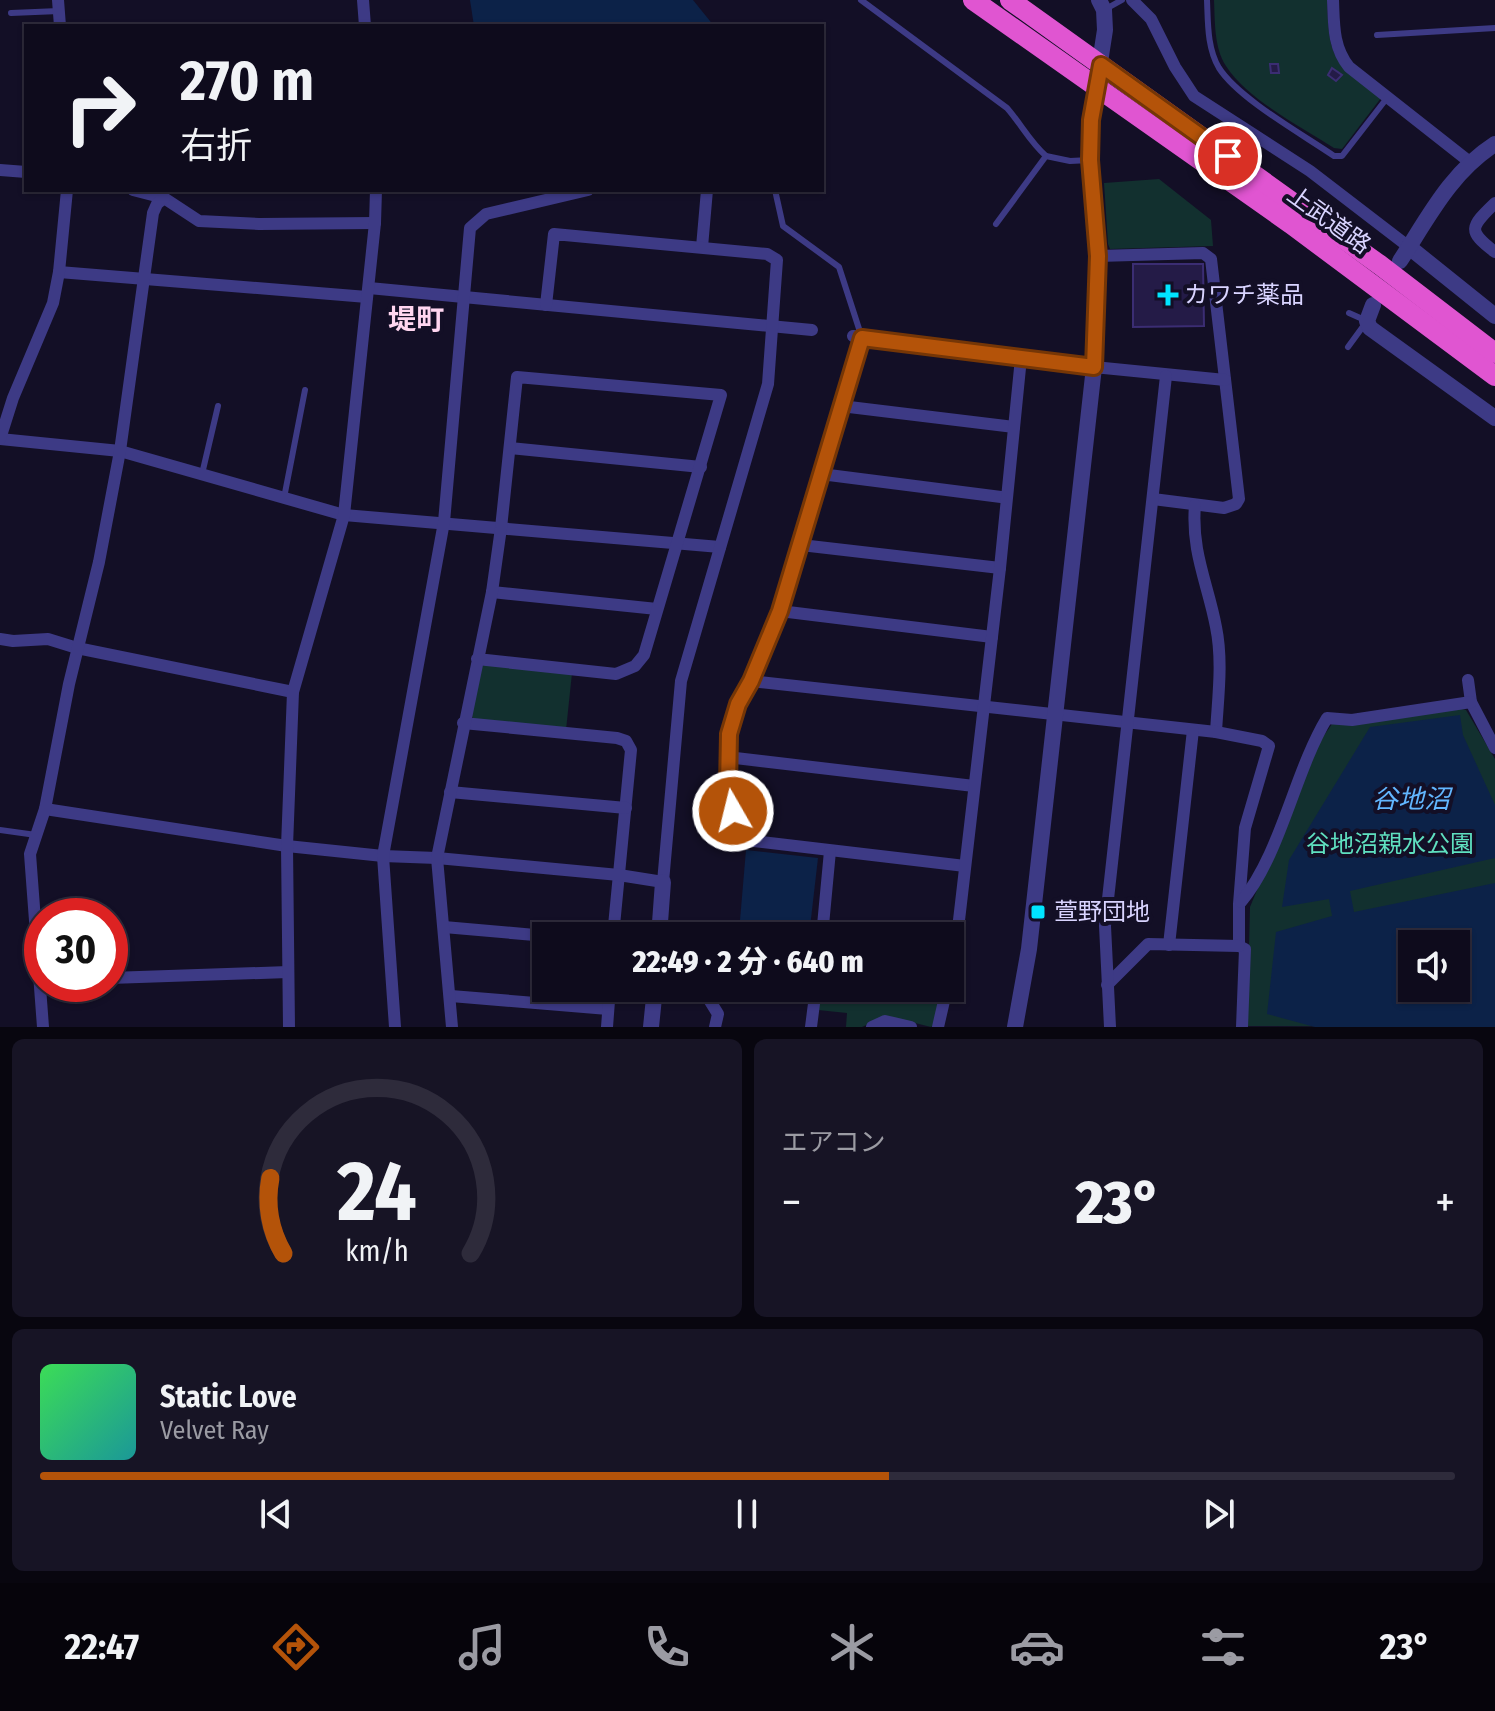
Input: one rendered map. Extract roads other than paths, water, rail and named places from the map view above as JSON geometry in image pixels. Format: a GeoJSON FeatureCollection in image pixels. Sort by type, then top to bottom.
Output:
{"type":"FeatureCollection","features":[{"type":"Feature","properties":{"kind":"highway","name":"上武道路"},"geometry":{"type":"LineString","coordinates":[[973,0],[1291,224],[1495,376]]}},
{"type":"Feature","properties":{"kind":"highway","name":"上武道路"},"geometry":{"type":"LineString","coordinates":[[1010,0],[1380,265],[1495,353]]}},
{"type":"Feature","properties":{"kind":"street"},"geometry":{"type":"LineString","coordinates":[[363,0],[365,24]]}},
{"type":"Feature","properties":{"kind":"street"},"geometry":{"type":"LineString","coordinates":[[1333,0],[1334,36],[1340,56],[1349,67],[1471,163]]}},
{"type":"Feature","properties":{"kind":"street"},"geometry":{"type":"LineString","coordinates":[[1141,3],[1194,96],[1310,171],[1405,254],[1495,316]]}},
{"type":"Feature","properties":{"kind":"street"},"geometry":{"type":"LineString","coordinates":[[1015,1027],[1029,949],[1094,367],[1098,256],[1090,160],[1091,120],[1106,20],[1101,5]]}},
{"type":"Feature","properties":{"kind":"street"},"geometry":{"type":"LineString","coordinates":[[1405,254],[1444,191],[1495,144]]}},
{"type":"Feature","properties":{"kind":"street"},"geometry":{"type":"LineString","coordinates":[[0,170],[24,172]]}},
{"type":"Feature","properties":{"kind":"street"},"geometry":{"type":"LineString","coordinates":[[67,192],[53,303],[13,398],[0,439],[120,451],[344,515],[720,547]]}},
{"type":"Feature","properties":{"kind":"street"},"geometry":{"type":"LineString","coordinates":[[141,192],[164,198],[199,221],[375,223]]}},
{"type":"Feature","properties":{"kind":"street"},"geometry":{"type":"LineString","coordinates":[[289,1027],[287,846],[293,692],[344,515],[376,192]]}},
{"type":"Feature","properties":{"kind":"street"},"geometry":{"type":"LineString","coordinates":[[395,1027],[383,856],[444,522],[470,228],[486,214],[580,192]]}},
{"type":"Feature","properties":{"kind":"street"},"geometry":{"type":"LineString","coordinates":[[702,247],[707,192]]}},
{"type":"Feature","properties":{"kind":"street"},"geometry":{"type":"LineString","coordinates":[[34,898],[30,854],[45,809],[77,648],[99,562],[120,451],[153,213],[164,198]]}},
{"type":"Feature","properties":{"kind":"street"},"geometry":{"type":"LineString","coordinates":[[1495,203],[1477,223],[1475,232],[1478,239],[1495,252]]}},
{"type":"Feature","properties":{"kind":"street"},"geometry":{"type":"LineString","coordinates":[[546,305],[554,234],[767,254],[777,260],[768,384],[681,681],[660,922]]}},
{"type":"Feature","properties":{"kind":"street"},"geometry":{"type":"LineString","coordinates":[[1098,256],[1203,253],[1211,259],[1239,499],[1236,504],[1224,508],[1153,499]]}},
{"type":"Feature","properties":{"kind":"street"},"geometry":{"type":"LineString","coordinates":[[59,272],[143,280],[462,297],[812,330]]}},
{"type":"Feature","properties":{"kind":"street"},"geometry":{"type":"LineString","coordinates":[[1370,313],[1370,328],[1495,418]]}},
{"type":"Feature","properties":{"kind":"street"},"geometry":{"type":"LineString","coordinates":[[965,866],[745,840],[738,834],[728,788],[729,734],[738,704],[780,611],[841,406],[857,337],[1166,376],[1225,380]]}},
{"type":"Feature","properties":{"kind":"street"},"geometry":{"type":"LineString","coordinates":[[957,922],[1000,568],[1021,358]]}},
{"type":"Feature","properties":{"kind":"street"},"geometry":{"type":"LineString","coordinates":[[1110,1027],[1105,926],[1166,376]]}},
{"type":"Feature","properties":{"kind":"street"},"geometry":{"type":"LineString","coordinates":[[452,1027],[437,858],[463,723],[477,659],[492,592],[517,377],[721,395],[644,655],[635,666],[616,674],[477,659]]}},
{"type":"Feature","properties":{"kind":"street"},"geometry":{"type":"LineString","coordinates":[[841,406],[1014,427]]}},
{"type":"Feature","properties":{"kind":"street"},"geometry":{"type":"LineString","coordinates":[[510,448],[701,467]]}},
{"type":"Feature","properties":{"kind":"street"},"geometry":{"type":"LineString","coordinates":[[821,474],[1001,497]]}},
{"type":"Feature","properties":{"kind":"street"},"geometry":{"type":"LineString","coordinates":[[1195,505],[1199,567],[1216,627],[1219,670],[1216,732]]}},
{"type":"Feature","properties":{"kind":"street"},"geometry":{"type":"LineString","coordinates":[[801,545],[1000,568]]}},
{"type":"Feature","properties":{"kind":"street"},"geometry":{"type":"LineString","coordinates":[[492,592],[657,609]]}},
{"type":"Feature","properties":{"kind":"street"},"geometry":{"type":"LineString","coordinates":[[780,611],[992,637]]}},
{"type":"Feature","properties":{"kind":"street"},"geometry":{"type":"LineString","coordinates":[[0,639],[48,639],[77,648],[293,692]]}},
{"type":"Feature","properties":{"kind":"street"},"geometry":{"type":"LineString","coordinates":[[1468,680],[1471,702],[1495,748]]}},
{"type":"Feature","properties":{"kind":"street"},"geometry":{"type":"LineString","coordinates":[[751,681],[1216,732],[1262,741],[1269,746],[1245,828],[1239,946]]}},
{"type":"Feature","properties":{"kind":"street"},"geometry":{"type":"LineString","coordinates":[[1239,904],[1269,853],[1311,746],[1327,718],[1352,720],[1471,702]]}},
{"type":"Feature","properties":{"kind":"street"},"geometry":{"type":"LineString","coordinates":[[463,723],[626,741],[631,750],[614,922]]}},
{"type":"Feature","properties":{"kind":"street"},"geometry":{"type":"LineString","coordinates":[[1169,945],[1193,730]]}},
{"type":"Feature","properties":{"kind":"street"},"geometry":{"type":"LineString","coordinates":[[727,757],[974,786]]}},
{"type":"Feature","properties":{"kind":"street"},"geometry":{"type":"LineString","coordinates":[[450,792],[626,808]]}},
{"type":"Feature","properties":{"kind":"street"},"geometry":{"type":"LineString","coordinates":[[45,809],[287,846],[619,875],[663,882]]}},
{"type":"Feature","properties":{"kind":"street"},"geometry":{"type":"LineString","coordinates":[[823,922],[830,851]]}},
{"type":"Feature","properties":{"kind":"street"},"geometry":{"type":"LineString","coordinates":[[444,927],[532,935]]}},
{"type":"Feature","properties":{"kind":"street"},"geometry":{"type":"LineString","coordinates":[[1107,985],[1148,944],[1239,946],[1245,949],[1242,1027]]}},
{"type":"Feature","properties":{"kind":"street"},"geometry":{"type":"LineString","coordinates":[[128,977],[288,972]]}},
{"type":"Feature","properties":{"kind":"street"},"geometry":{"type":"LineString","coordinates":[[451,996],[608,1009]]}},
{"type":"Feature","properties":{"kind":"street"},"geometry":{"type":"LineString","coordinates":[[42,1002],[43,1027]]}},
{"type":"Feature","properties":{"kind":"street"},"geometry":{"type":"LineString","coordinates":[[607,1027],[609,1002]]}},
{"type":"Feature","properties":{"kind":"street"},"geometry":{"type":"LineString","coordinates":[[651,1027],[654,1002]]}},
{"type":"Feature","properties":{"kind":"street"},"geometry":{"type":"LineString","coordinates":[[711,1002],[718,1014],[715,1027]]}},
{"type":"Feature","properties":{"kind":"street"},"geometry":{"type":"LineString","coordinates":[[811,1027],[814,1002]]}},
{"type":"Feature","properties":{"kind":"street"},"geometry":{"type":"LineString","coordinates":[[938,1027],[944,1002]]}},
{"type":"Feature","properties":{"kind":"street"},"geometry":{"type":"LineString","coordinates":[[872,1027],[885,1021],[911,1027]]}},
{"type":"Feature","properties":{"kind":"lane"},"geometry":{"type":"LineString","coordinates":[[861,0],[1007,108],[1020,129],[1046,156],[1070,161],[1090,160]]}},
{"type":"Feature","properties":{"kind":"lane"},"geometry":{"type":"LineString","coordinates":[[1101,5],[1122,0]]}},
{"type":"Feature","properties":{"kind":"lane"},"geometry":{"type":"LineString","coordinates":[[1207,0],[1208,37],[1219,67],[1247,96],[1334,156],[1342,156],[1388,98]]}},
{"type":"Feature","properties":{"kind":"lane"},"geometry":{"type":"LineString","coordinates":[[11,13],[58,6]]}},
{"type":"Feature","properties":{"kind":"lane"},"geometry":{"type":"LineString","coordinates":[[1377,35],[1495,28]]}},
{"type":"Feature","properties":{"kind":"lane"},"geometry":{"type":"LineString","coordinates":[[996,224],[1046,156]]}},
{"type":"Feature","properties":{"kind":"lane"},"geometry":{"type":"LineString","coordinates":[[775,192],[783,226],[839,267],[857,337]]}},
{"type":"Feature","properties":{"kind":"lane"},"geometry":{"type":"LineString","coordinates":[[1349,313],[1370,313]]}},
{"type":"Feature","properties":{"kind":"lane"},"geometry":{"type":"LineString","coordinates":[[1348,347],[1370,313]]}},
{"type":"Feature","properties":{"kind":"lane"},"geometry":{"type":"LineString","coordinates":[[284,498],[305,390]]}},
{"type":"Feature","properties":{"kind":"lane"},"geometry":{"type":"LineString","coordinates":[[202,474],[218,406]]}},
{"type":"Feature","properties":{"kind":"lane"},"geometry":{"type":"LineString","coordinates":[[0,830],[36,835]]}},
{"type":"Feature","properties":{"kind":"water"},"geometry":{"type":"Polygon","coordinates":[[[470,0],[693,0],[712,24],[474,24],[470,0]]]}},
{"type":"Feature","properties":{"kind":"water","name":"谷地沼"},"geometry":{"type":"Polygon","coordinates":[[[1460,715],[1463,735],[1495,805],[1495,858],[1350,891],[1354,912],[1495,883],[1495,1027],[1315,1027],[1267,1014],[1276,932],[1332,916],[1329,899],[1282,907],[1289,860],[1370,727],[1460,715]]]}},
{"type":"Feature","properties":{"kind":"water"},"geometry":{"type":"Polygon","coordinates":[[[746,850],[818,858],[811,922],[740,922],[746,850]]]}},
{"type":"Feature","properties":{"kind":"place","name":"カワチ薬品"},"geometry":{"type":"Point","coordinates":[1168,295]}},
{"type":"Feature","properties":{"kind":"place","name":"萱野団地"},"geometry":{"type":"Point","coordinates":[1038,912]}},
{"type":"Feature","properties":{"kind":"district","name":"堤町"},"geometry":{"type":"Point","coordinates":[416,319]}},
{"type":"Feature","properties":{"kind":"park label","name":"谷地沼親水公園"},"geometry":{"type":"Point","coordinates":[1390,844]}}]}
